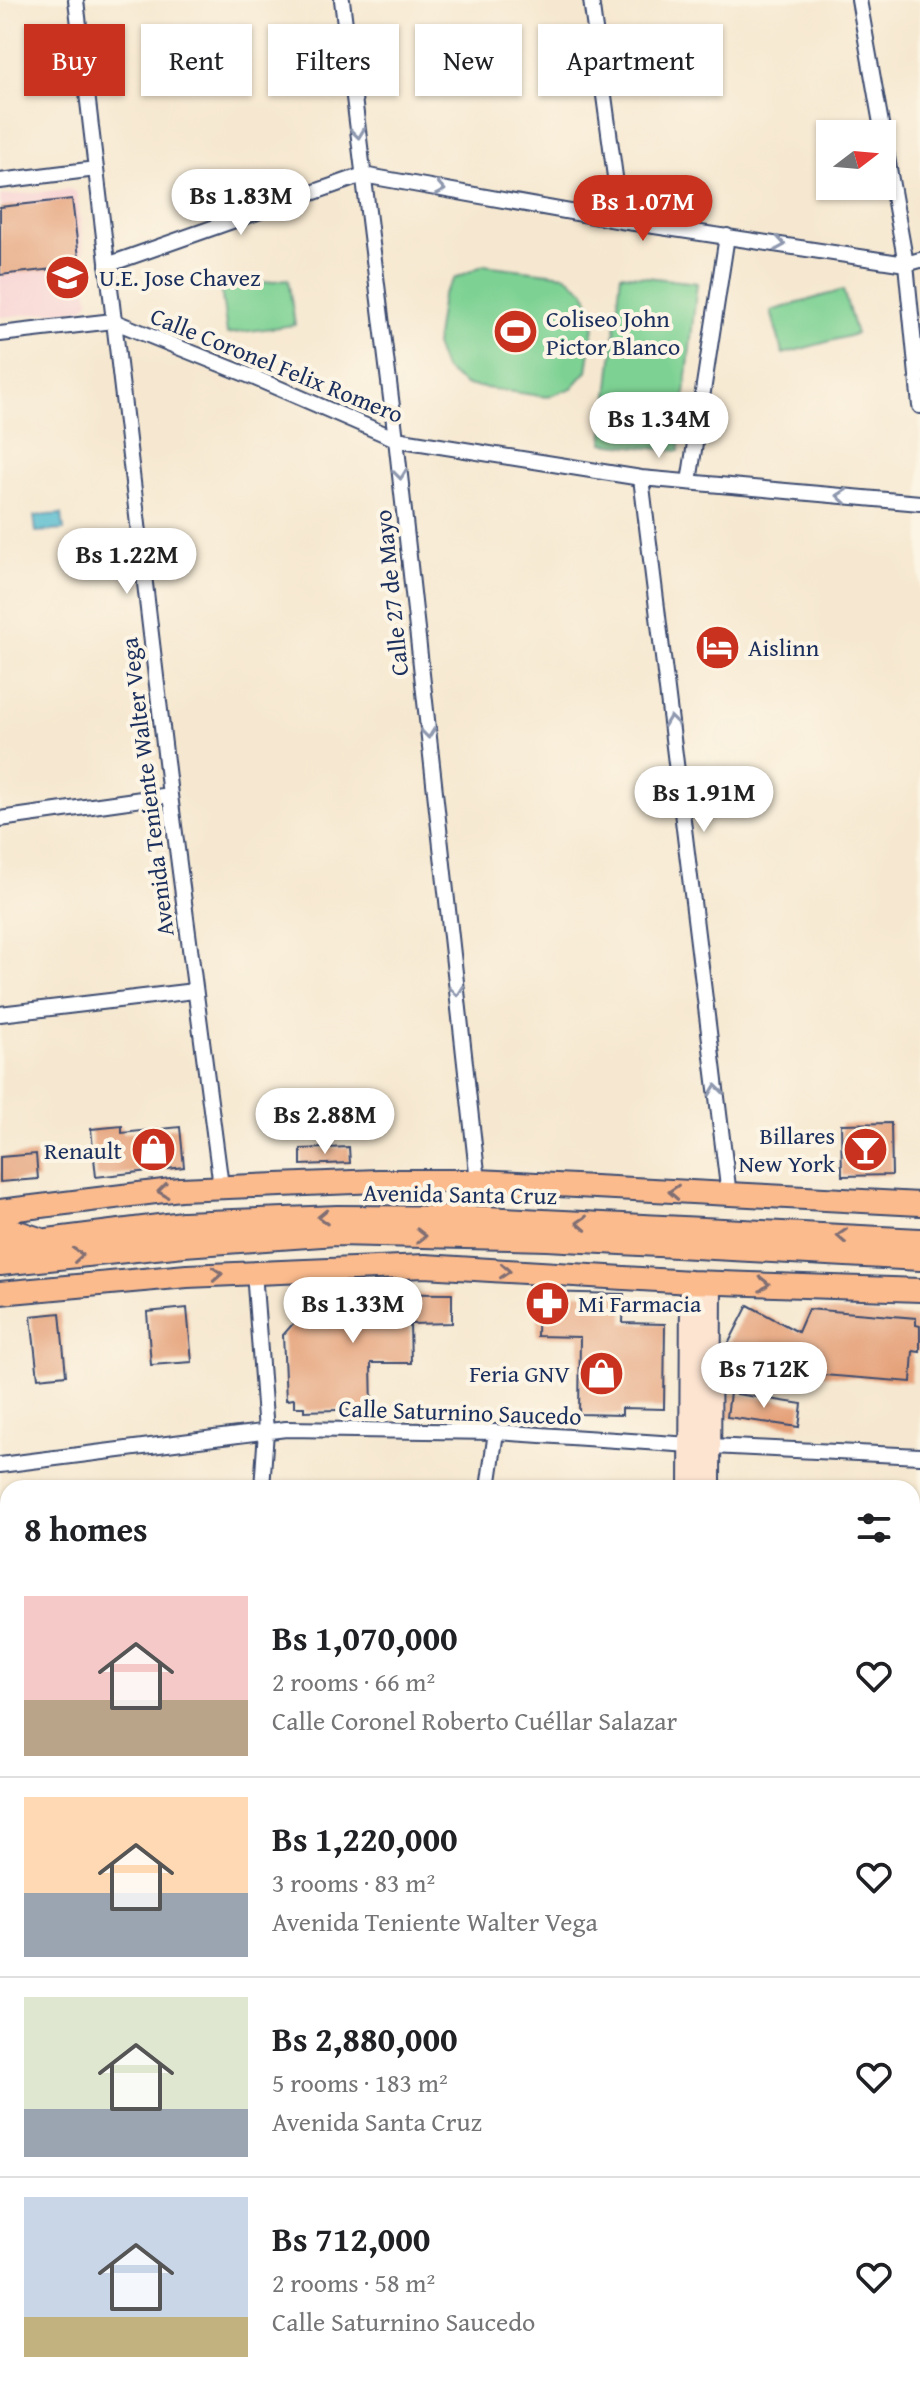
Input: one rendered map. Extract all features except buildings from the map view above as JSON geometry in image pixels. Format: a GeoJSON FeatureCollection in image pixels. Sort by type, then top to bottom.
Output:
{"type":"FeatureCollection","features":[{"type":"Feature","properties":{"kind":"main road","name":"Avenida Santa Cruz"},"geometry":{"type":"LineString","coordinates":[[0,1211],[221,1186],[378,1181],[478,1181],[920,1204]]}},
{"type":"Feature","properties":{"kind":"main road","name":"Avenida Santa Cruz"},"geometry":{"type":"LineString","coordinates":[[0,1246],[183,1223],[337,1217],[486,1218],[920,1240]]}},
{"type":"Feature","properties":{"kind":"main road"},"geometry":{"type":"LineString","coordinates":[[0,1226],[44,1241]]}},
{"type":"Feature","properties":{"kind":"main road","name":"Avenida Santa Cruz"},"geometry":{"type":"LineString","coordinates":[[0,1264],[184,1245],[336,1234],[547,1239],[920,1259]]}},
{"type":"Feature","properties":{"kind":"main road"},"geometry":{"type":"LineString","coordinates":[[0,1293],[254,1272],[425,1266],[701,1282],[920,1290]]}},
{"type":"Feature","properties":{"kind":"main road"},"geometry":{"type":"LineString","coordinates":[[0,1284],[35,1288]]}},
{"type":"Feature","properties":{"kind":"street","name":"Avenida Teniente Walter Vega"},"geometry":{"type":"LineString","coordinates":[[76,0],[170,795],[221,1186]]}},
{"type":"Feature","properties":{"kind":"street","name":"Calle 27 de Mayo"},"geometry":{"type":"LineString","coordinates":[[342,0],[396,439],[478,1181]]}},
{"type":"Feature","properties":{"kind":"street"},"geometry":{"type":"LineString","coordinates":[[591,0],[621,221]]}},
{"type":"Feature","properties":{"kind":"street"},"geometry":{"type":"LineString","coordinates":[[859,0],[913,262],[920,406]]}},
{"type":"Feature","properties":{"kind":"street"},"geometry":{"type":"LineString","coordinates":[[0,181],[96,169]]}},
{"type":"Feature","properties":{"kind":"street"},"geometry":{"type":"LineString","coordinates":[[107,265],[363,175],[621,221],[913,262]]}},
{"type":"Feature","properties":{"kind":"street"},"geometry":{"type":"LineString","coordinates":[[689,482],[727,236]]}},
{"type":"Feature","properties":{"kind":"street","name":"Calle Coronel Felix Romero"},"geometry":{"type":"LineString","coordinates":[[0,334],[113,321],[396,439],[641,478],[920,503]]}},
{"type":"Feature","properties":{"kind":"street"},"geometry":{"type":"LineString","coordinates":[[641,478],[729,1195]]}},
{"type":"Feature","properties":{"kind":"street"},"geometry":{"type":"LineString","coordinates":[[0,819],[170,795]]}},
{"type":"Feature","properties":{"kind":"street"},"geometry":{"type":"LineString","coordinates":[[0,1014],[194,991]]}},
{"type":"Feature","properties":{"kind":"street"},"geometry":{"type":"LineString","coordinates":[[254,1272],[266,1431],[263,1480]]}},
{"type":"Feature","properties":{"kind":"street"},"geometry":{"type":"LineString","coordinates":[[692,1480],[700,1445],[701,1282]]}},
{"type":"Feature","properties":{"kind":"street","name":"Calle Saturnino Saucedo"},"geometry":{"type":"LineString","coordinates":[[0,1465],[286,1429],[496,1432],[920,1456]]}},
{"type":"Feature","properties":{"kind":"street"},"geometry":{"type":"LineString","coordinates":[[489,1480],[496,1432]]}},
{"type":"Feature","properties":{"kind":"street"},"geometry":{"type":"LineString","coordinates":[[700,1445],[708,1480]]}},
{"type":"Feature","properties":{"kind":"shaded area"},"geometry":{"type":"Polygon","coordinates":[[[69,189],[77,193],[89,301],[82,309],[0,317],[0,196],[69,189]]]}},
{"type":"Feature","properties":{"kind":"green space","name":"Coliseo John Pictor Blanco"},"geometry":{"type":"Polygon","coordinates":[[[484,265],[565,275],[585,291],[595,319],[587,371],[572,388],[547,397],[465,385],[444,369],[435,345],[442,296],[455,278],[484,265]]]}},
{"type":"Feature","properties":{"kind":"green space"},"geometry":{"type":"Polygon","coordinates":[[[621,274],[697,283],[679,451],[603,443],[621,274]]]}},
{"type":"Feature","properties":{"kind":"green space"},"geometry":{"type":"Polygon","coordinates":[[[288,279],[295,325],[227,334],[221,289],[288,279]]]}},
{"type":"Feature","properties":{"kind":"green space"},"geometry":{"type":"Polygon","coordinates":[[[843,290],[856,334],[783,354],[771,311],[843,290]]]}},
{"type":"Feature","properties":{"kind":"water"},"geometry":{"type":"Polygon","coordinates":[[[62,514],[64,530],[36,532],[34,516],[62,514]]]}},
{"type":"Feature","properties":{"kind":"place","name":"U.E. Jose Chavez"},"geometry":{"type":"Point","coordinates":[68,277]}},
{"type":"Feature","properties":{"kind":"place","name":"Coliseo John Pictor Blanco"},"geometry":{"type":"Point","coordinates":[515,332]}},
{"type":"Feature","properties":{"kind":"place","name":"Aislinn"},"geometry":{"type":"Point","coordinates":[717,647]}},
{"type":"Feature","properties":{"kind":"place","name":"Billares New York"},"geometry":{"type":"Point","coordinates":[866,1149]}},
{"type":"Feature","properties":{"kind":"place","name":"Renault"},"geometry":{"type":"Point","coordinates":[153,1150]}},
{"type":"Feature","properties":{"kind":"place","name":"Mi Farmacia"},"geometry":{"type":"Point","coordinates":[547,1303]}},
{"type":"Feature","properties":{"kind":"place","name":"Feria GNV"},"geometry":{"type":"Point","coordinates":[601,1373]}}]}
